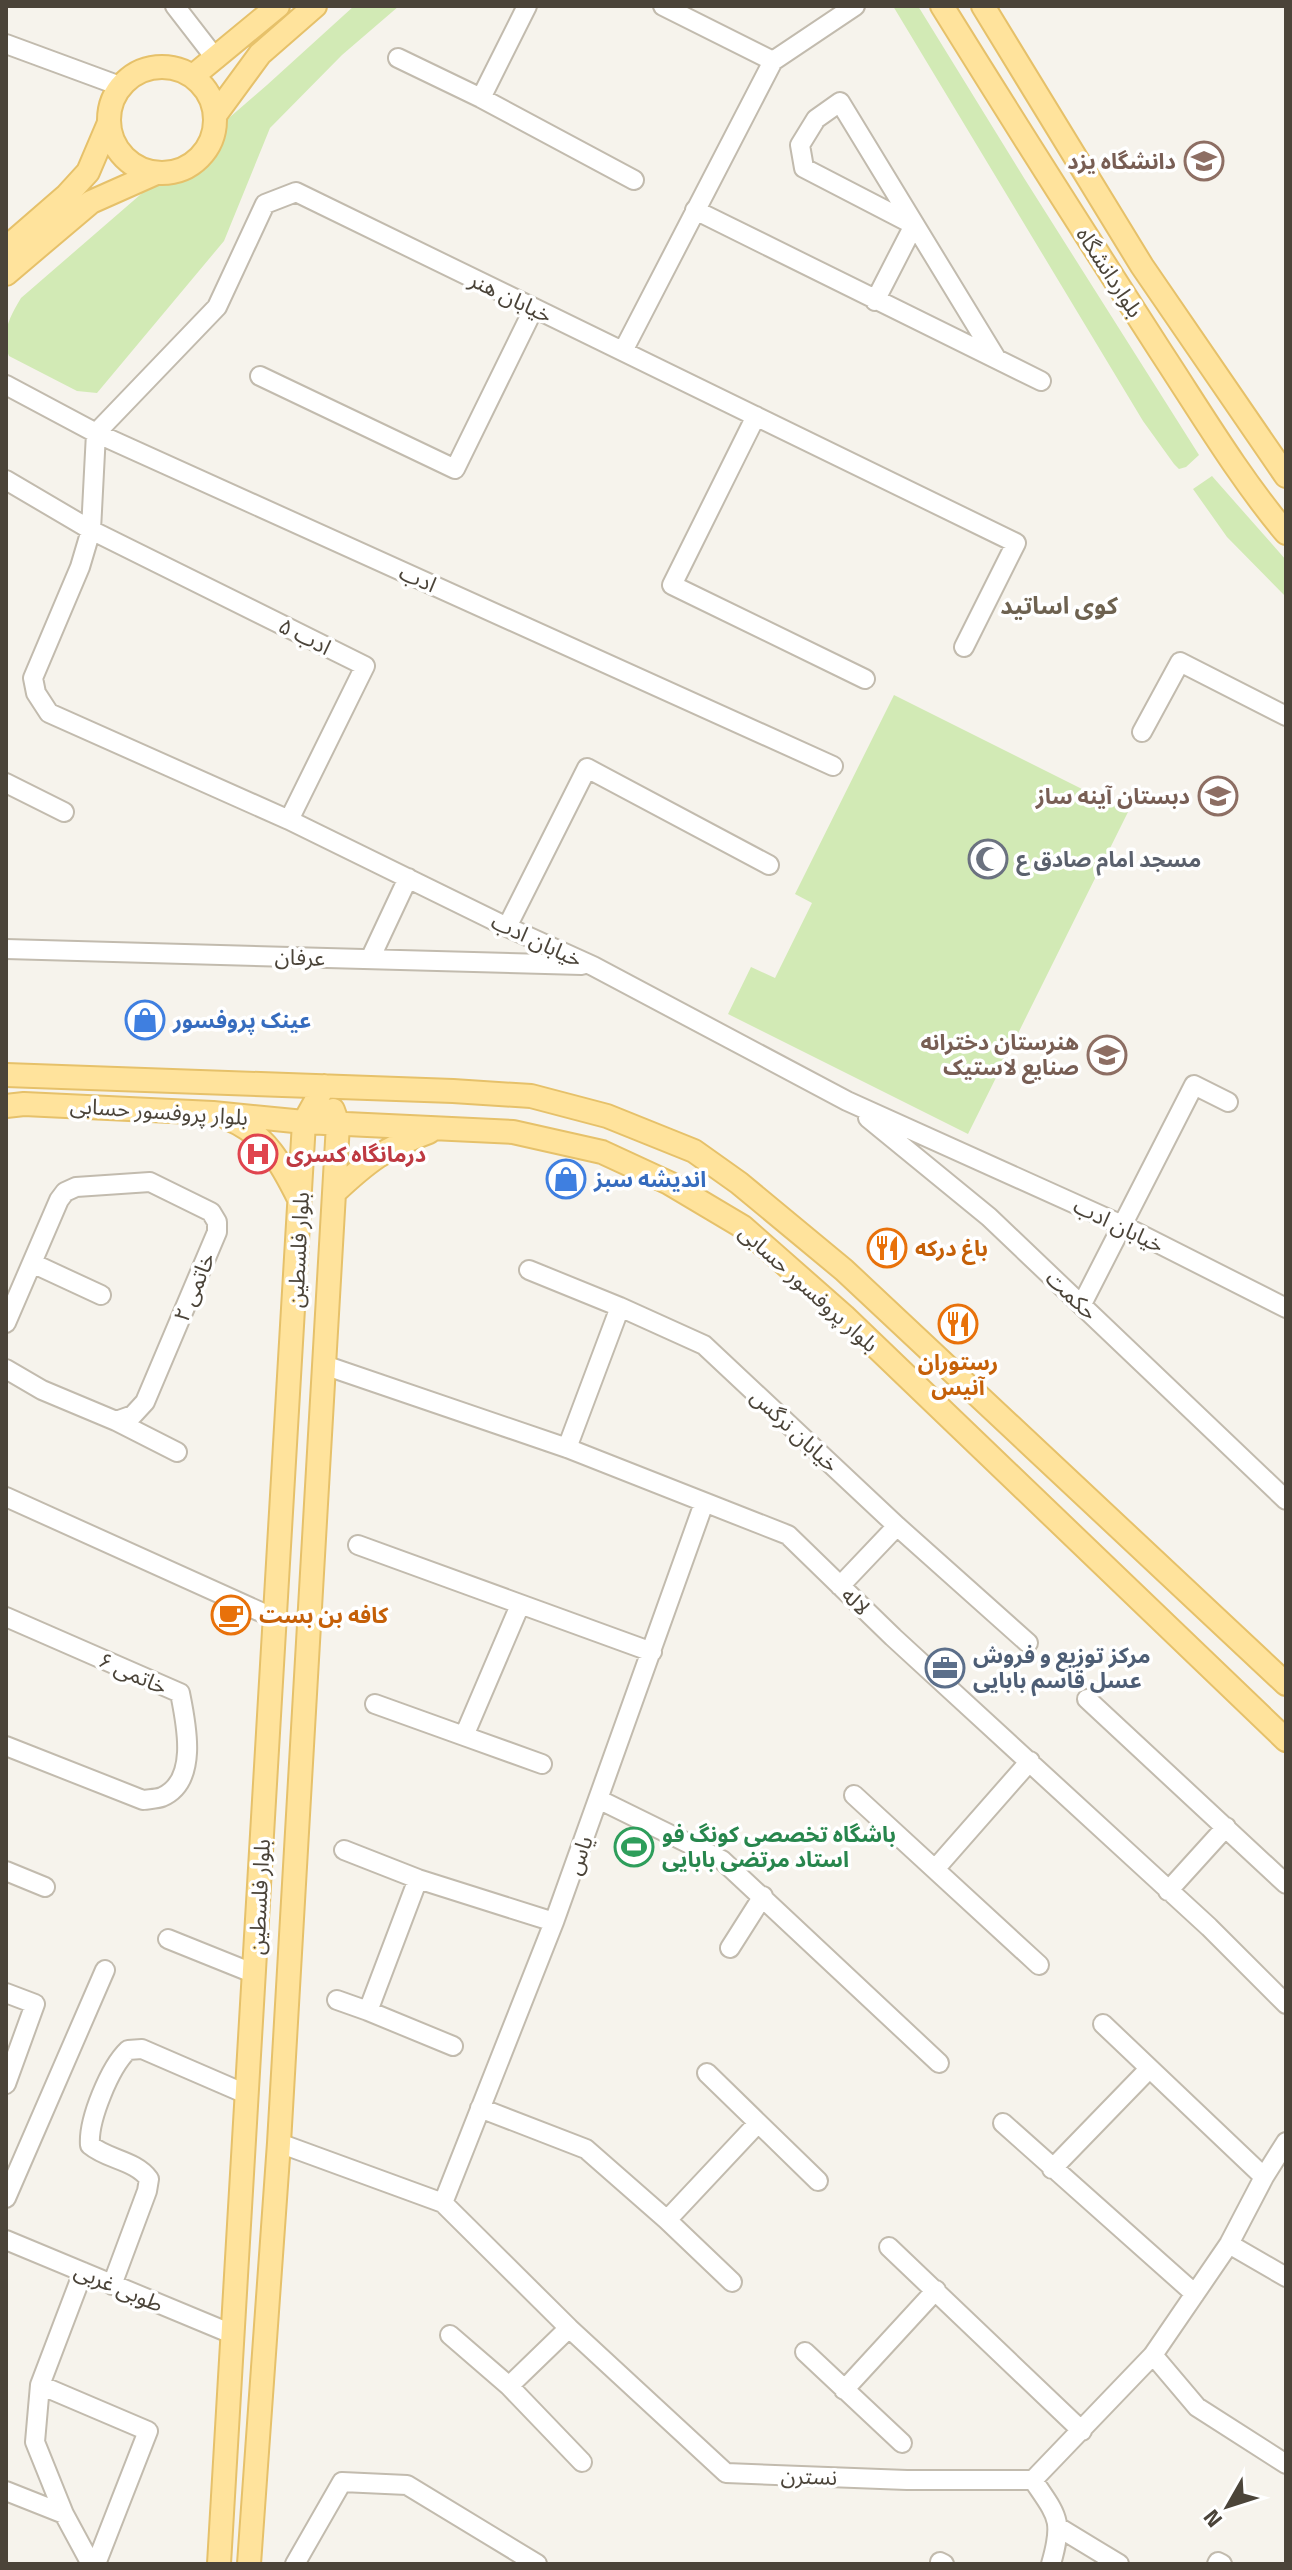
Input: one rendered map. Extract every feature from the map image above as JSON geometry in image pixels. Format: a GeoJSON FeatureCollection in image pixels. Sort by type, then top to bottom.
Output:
{"type":"FeatureCollection","features":[{"type":"Feature","properties":{"kind":"main road"},"geometry":{"type":"LineString","coordinates":[[193,76],[278,6]]}},
{"type":"Feature","properties":{"kind":"main road"},"geometry":{"type":"LineString","coordinates":[[216,114],[260,54],[315,6]]}},
{"type":"Feature","properties":{"kind":"main road","name":"بلواردانشگاه"},"geometry":{"type":"LineString","coordinates":[[942,6],[1068,208],[1265,508],[1286,533]]}},
{"type":"Feature","properties":{"kind":"main road","name":"بلواردانشگاه"},"geometry":{"type":"LineString","coordinates":[[983,6],[1142,266],[1286,476]]}},
{"type":"Feature","properties":{"kind":"main road"},"geometry":{"type":"LineString","coordinates":[[6,248],[67,195],[88,172],[108,125],[110,105],[120,86],[136,73],[155,67],[175,68],[193,76],[208,92],[216,114],[213,138],[200,160],[179,172],[154,174],[91,202],[6,274]]}},
{"type":"Feature","properties":{"kind":"main road"},"geometry":{"type":"LineString","coordinates":[[108,125],[114,145],[127,161],[139,170],[154,174]]}},
{"type":"Feature","properties":{"kind":"main road"},"geometry":{"type":"LineString","coordinates":[[1068,208],[1096,189]]}},
{"type":"Feature","properties":{"kind":"main road","name":"بلوار پروفسور حسابی"},"geometry":{"type":"LineString","coordinates":[[6,1075],[531,1096],[607,1116],[694,1151],[739,1183],[844,1270],[1286,1684]]}},
{"type":"Feature","properties":{"kind":"main road","name":"بلوار فلسطین"},"geometry":{"type":"LineString","coordinates":[[219,2564],[304,1122],[324,1086]]}},
{"type":"Feature","properties":{"kind":"main road","name":"بلوار فلسطین"},"geometry":{"type":"LineString","coordinates":[[249,2564],[279,2143],[338,1124],[324,1086]]}},
{"type":"Feature","properties":{"kind":"main road","name":"بلوار پروفسور حسابی"},"geometry":{"type":"LineString","coordinates":[[6,1106],[24,1104],[213,1113],[304,1122],[513,1132],[602,1152],[669,1183],[743,1227],[844,1316],[1286,1740]]}},
{"type":"Feature","properties":{"kind":"main road"},"geometry":{"type":"LineString","coordinates":[[213,1113],[241,1124],[261,1138],[277,1157],[301,1202]]}},
{"type":"Feature","properties":{"kind":"main road"},"geometry":{"type":"LineString","coordinates":[[334,1193],[362,1167],[394,1145],[442,1127]]}},
{"type":"Feature","properties":{"kind":"street"},"geometry":{"type":"LineString","coordinates":[[175,6],[216,59]]}},
{"type":"Feature","properties":{"kind":"street"},"geometry":{"type":"LineString","coordinates":[[481,98],[527,6]]}},
{"type":"Feature","properties":{"kind":"street"},"geometry":{"type":"LineString","coordinates":[[663,6],[773,61]]}},
{"type":"Feature","properties":{"kind":"street"},"geometry":{"type":"LineString","coordinates":[[623,351],[773,61],[855,6]]}},
{"type":"Feature","properties":{"kind":"street"},"geometry":{"type":"LineString","coordinates":[[6,44],[120,86]]}},
{"type":"Feature","properties":{"kind":"street"},"geometry":{"type":"LineString","coordinates":[[398,58],[481,98],[634,180]]}},
{"type":"Feature","properties":{"kind":"street"},"geometry":{"type":"LineString","coordinates":[[914,225],[804,168],[800,145],[816,119],[840,102],[996,358]]}},
{"type":"Feature","properties":{"kind":"street","name":"خیابان هنر"},"geometry":{"type":"LineString","coordinates":[[96,433],[217,307],[265,204],[296,192],[1016,543],[964,647]]}},
{"type":"Feature","properties":{"kind":"street"},"geometry":{"type":"LineString","coordinates":[[695,210],[1041,381]]}},
{"type":"Feature","properties":{"kind":"street"},"geometry":{"type":"LineString","coordinates":[[875,301],[914,225]]}},
{"type":"Feature","properties":{"kind":"street"},"geometry":{"type":"LineString","coordinates":[[260,376],[455,469],[534,308]]}},
{"type":"Feature","properties":{"kind":"street","name":"ادب"},"geometry":{"type":"LineString","coordinates":[[6,385],[96,433],[833,766]]}},
{"type":"Feature","properties":{"kind":"street"},"geometry":{"type":"LineString","coordinates":[[756,416],[672,585],[865,679]]}},
{"type":"Feature","properties":{"kind":"street","name":"خیابان ادب"},"geometry":{"type":"LineString","coordinates":[[96,433],[91,530],[80,567],[33,678],[36,693],[49,713],[289,820],[593,966],[847,1101],[1122,1225],[1286,1308]]}},
{"type":"Feature","properties":{"kind":"street"},"geometry":{"type":"LineString","coordinates":[[6,480],[91,530]]}},
{"type":"Feature","properties":{"kind":"street","name":"ادب ۵"},"geometry":{"type":"LineString","coordinates":[[91,530],[365,666],[289,820]]}},
{"type":"Feature","properties":{"kind":"street"},"geometry":{"type":"LineString","coordinates":[[1142,732],[1180,662],[1286,716]]}},
{"type":"Feature","properties":{"kind":"street"},"geometry":{"type":"LineString","coordinates":[[507,927],[587,768],[769,865]]}},
{"type":"Feature","properties":{"kind":"street"},"geometry":{"type":"LineString","coordinates":[[6,783],[64,812]]}},
{"type":"Feature","properties":{"kind":"street"},"geometry":{"type":"LineString","coordinates":[[370,959],[408,878]]}},
{"type":"Feature","properties":{"kind":"street","name":"عرفان"},"geometry":{"type":"LineString","coordinates":[[6,949],[593,966]]}},
{"type":"Feature","properties":{"kind":"street"},"geometry":{"type":"LineString","coordinates":[[1082,1304],[1194,1085],[1228,1102]]}},
{"type":"Feature","properties":{"kind":"street","name":"حکمت"},"geometry":{"type":"LineString","coordinates":[[847,1101],[989,1217],[1286,1500]]}},
{"type":"Feature","properties":{"kind":"street","name":"خاتمی ۲"},"geometry":{"type":"LineString","coordinates":[[6,1323],[65,1192],[76,1187],[150,1182],[211,1212],[217,1222],[217,1232],[145,1402],[133,1415],[116,1421]]}},
{"type":"Feature","properties":{"kind":"street"},"geometry":{"type":"LineString","coordinates":[[32,1263],[101,1295]]}},
{"type":"Feature","properties":{"kind":"street","name":"خیابان نرگس"},"geometry":{"type":"LineString","coordinates":[[529,1270],[704,1345],[897,1526],[1028,1643]]}},
{"type":"Feature","properties":{"kind":"street"},"geometry":{"type":"LineString","coordinates":[[567,1448],[620,1307]]}},
{"type":"Feature","properties":{"kind":"street","name":"لاله"},"geometry":{"type":"LineString","coordinates":[[324,1365],[567,1448],[788,1535],[1286,2004]]}},
{"type":"Feature","properties":{"kind":"street"},"geometry":{"type":"LineString","coordinates":[[6,1369],[42,1390],[116,1421],[177,1452]]}},
{"type":"Feature","properties":{"kind":"street"},"geometry":{"type":"LineString","coordinates":[[6,1497],[274,1618]]}},
{"type":"Feature","properties":{"kind":"street","name":"یاس"},"geometry":{"type":"LineString","coordinates":[[443,2203],[600,1800],[704,1503]]}},
{"type":"Feature","properties":{"kind":"street"},"geometry":{"type":"LineString","coordinates":[[840,1586],[897,1526]]}},
{"type":"Feature","properties":{"kind":"street"},"geometry":{"type":"LineString","coordinates":[[358,1545],[652,1652]]}},
{"type":"Feature","properties":{"kind":"street"},"geometry":{"type":"LineString","coordinates":[[464,1736],[520,1605]]}},
{"type":"Feature","properties":{"kind":"street","name":"خاتمی ۶"},"geometry":{"type":"LineString","coordinates":[[6,1617],[180,1693],[188,1750],[180,1780],[163,1797],[143,1800],[6,1746]]}},
{"type":"Feature","properties":{"kind":"street"},"geometry":{"type":"LineString","coordinates":[[1087,1699],[1286,1884]]}},
{"type":"Feature","properties":{"kind":"street"},"geometry":{"type":"LineString","coordinates":[[375,1704],[542,1764]]}},
{"type":"Feature","properties":{"kind":"street"},"geometry":{"type":"LineString","coordinates":[[936,1868],[1030,1761]]}},
{"type":"Feature","properties":{"kind":"street"},"geometry":{"type":"LineString","coordinates":[[854,1795],[1039,1965]]}},
{"type":"Feature","properties":{"kind":"street"},"geometry":{"type":"LineString","coordinates":[[600,1800],[722,1860],[939,2063]]}},
{"type":"Feature","properties":{"kind":"street"},"geometry":{"type":"LineString","coordinates":[[1168,1891],[1226,1827]]}},
{"type":"Feature","properties":{"kind":"street"},"geometry":{"type":"LineString","coordinates":[[344,1850],[418,1879],[554,1922]]}},
{"type":"Feature","properties":{"kind":"street"},"geometry":{"type":"LineString","coordinates":[[6,1871],[45,1887]]}},
{"type":"Feature","properties":{"kind":"street"},"geometry":{"type":"LineString","coordinates":[[368,2011],[418,1879]]}},
{"type":"Feature","properties":{"kind":"street"},"geometry":{"type":"LineString","coordinates":[[730,1948],[763,1896]]}},
{"type":"Feature","properties":{"kind":"street"},"geometry":{"type":"LineString","coordinates":[[168,1939],[255,1974]]}},
{"type":"Feature","properties":{"kind":"street"},"geometry":{"type":"LineString","coordinates":[[6,2198],[105,1970]]}},
{"type":"Feature","properties":{"kind":"street"},"geometry":{"type":"LineString","coordinates":[[6,1993],[35,2004],[6,2084]]}},
{"type":"Feature","properties":{"kind":"street"},"geometry":{"type":"LineString","coordinates":[[337,2000],[453,2046]]}},
{"type":"Feature","properties":{"kind":"street"},"geometry":{"type":"LineString","coordinates":[[1103,2024],[1264,2177]]}},
{"type":"Feature","properties":{"kind":"street"},"geometry":{"type":"LineString","coordinates":[[112,2285],[149,2179],[142,2169],[101,2154],[90,2145],[89,2133],[120,2057],[128,2050],[142,2049],[246,2094]]}},
{"type":"Feature","properties":{"kind":"street"},"geometry":{"type":"LineString","coordinates":[[1052,2169],[1149,2069]]}},
{"type":"Feature","properties":{"kind":"street"},"geometry":{"type":"LineString","coordinates":[[707,2073],[818,2181]]}},
{"type":"Feature","properties":{"kind":"street"},"geometry":{"type":"LineString","coordinates":[[480,2108],[586,2149],[732,2282]]}},
{"type":"Feature","properties":{"kind":"street"},"geometry":{"type":"LineString","coordinates":[[667,2220],[758,2123]]}},
{"type":"Feature","properties":{"kind":"street"},"geometry":{"type":"LineString","coordinates":[[1003,2123],[1195,2294]]}},
{"type":"Feature","properties":{"kind":"street"},"geometry":{"type":"LineString","coordinates":[[1051,2564],[1058,2527],[1055,2510],[1033,2480],[1153,2355],[1229,2244],[1286,2142]]}},
{"type":"Feature","properties":{"kind":"street","name":"نسترن"},"geometry":{"type":"LineString","coordinates":[[279,2143],[443,2203],[569,2328],[726,2473],[907,2480],[1033,2480]]}},
{"type":"Feature","properties":{"kind":"street","name":"طوبی غربی"},"geometry":{"type":"LineString","coordinates":[[6,2240],[232,2334]]}},
{"type":"Feature","properties":{"kind":"street"},"geometry":{"type":"LineString","coordinates":[[1229,2244],[1286,2277]]}},
{"type":"Feature","properties":{"kind":"street"},"geometry":{"type":"LineString","coordinates":[[889,2247],[1082,2431]]}},
{"type":"Feature","properties":{"kind":"street"},"geometry":{"type":"LineString","coordinates":[[83,2272],[40,2385],[35,2442],[64,2514],[93,2564]]}},
{"type":"Feature","properties":{"kind":"street"},"geometry":{"type":"LineString","coordinates":[[844,2390],[936,2290]]}},
{"type":"Feature","properties":{"kind":"street"},"geometry":{"type":"LineString","coordinates":[[509,2386],[569,2328]]}},
{"type":"Feature","properties":{"kind":"street"},"geometry":{"type":"LineString","coordinates":[[450,2335],[509,2386],[582,2462]]}},
{"type":"Feature","properties":{"kind":"street"},"geometry":{"type":"LineString","coordinates":[[805,2352],[902,2443]]}},
{"type":"Feature","properties":{"kind":"street"},"geometry":{"type":"LineString","coordinates":[[1153,2355],[1197,2407],[1286,2464]]}},
{"type":"Feature","properties":{"kind":"street"},"geometry":{"type":"LineString","coordinates":[[40,2385],[148,2431],[93,2564]]}},
{"type":"Feature","properties":{"kind":"street"},"geometry":{"type":"LineString","coordinates":[[295,2564],[342,2482],[407,2485],[537,2564]]}},
{"type":"Feature","properties":{"kind":"street"},"geometry":{"type":"LineString","coordinates":[[6,2491],[64,2514]]}},
{"type":"Feature","properties":{"kind":"street"},"geometry":{"type":"LineString","coordinates":[[1058,2527],[1119,2564]]}},
{"type":"Feature","properties":{"kind":"green space"},"geometry":{"type":"Polygon","coordinates":[[[354,6],[399,6],[342,55],[270,128],[224,241],[97,393],[77,391],[9,356],[6,333],[21,298],[354,6]]]}},
{"type":"Feature","properties":{"kind":"green space"},"geometry":{"type":"Polygon","coordinates":[[[893,6],[918,6],[1199,455],[1186,467],[1179,469],[1174,464],[1143,421],[893,6]]]}},
{"type":"Feature","properties":{"kind":"green space"},"geometry":{"type":"Polygon","coordinates":[[[1212,476],[1286,560],[1286,597],[1227,537],[1193,489],[1212,476]]]}},
{"type":"Feature","properties":{"kind":"green space"},"geometry":{"type":"Polygon","coordinates":[[[894,695],[1128,812],[968,1134],[728,1014],[751,967],[775,978],[812,903],[795,894],[894,695]]]}},
{"type":"Feature","properties":{"kind":"place","name":"دانشگاه یزد"},"geometry":{"type":"Point","coordinates":[1204,161]}},
{"type":"Feature","properties":{"kind":"place","name":"دبستان آینه ساز"},"geometry":{"type":"Point","coordinates":[1218,796]}},
{"type":"Feature","properties":{"kind":"place","name":"مسجد امام صادق ع"},"geometry":{"type":"Point","coordinates":[988,859]}},
{"type":"Feature","properties":{"kind":"place","name":"عینک پروفسور"},"geometry":{"type":"Point","coordinates":[145,1020]}},
{"type":"Feature","properties":{"kind":"place","name":"هنرستان دخترانه صنایع لاستیک"},"geometry":{"type":"Point","coordinates":[1107,1055]}},
{"type":"Feature","properties":{"kind":"place","name":"درمانگاه کسری"},"geometry":{"type":"Point","coordinates":[258,1154]}},
{"type":"Feature","properties":{"kind":"place","name":"اندیشه سبز"},"geometry":{"type":"Point","coordinates":[566,1179]}},
{"type":"Feature","properties":{"kind":"place","name":"باغ درکه"},"geometry":{"type":"Point","coordinates":[887,1248]}},
{"type":"Feature","properties":{"kind":"place","name":"رستوران آنیس"},"geometry":{"type":"Point","coordinates":[958,1324]}},
{"type":"Feature","properties":{"kind":"place","name":"کافه بن بست"},"geometry":{"type":"Point","coordinates":[231,1615]}},
{"type":"Feature","properties":{"kind":"place","name":"مرکز توزیع و فروش عسل قاسم بابایی"},"geometry":{"type":"Point","coordinates":[945,1668]}},
{"type":"Feature","properties":{"kind":"place","name":"باشگاه تخصصی کونگ فو استاد مرتضی بابایی"},"geometry":{"type":"Point","coordinates":[634,1847]}},
{"type":"Feature","properties":{"kind":"district","name":"کوی اساتید"},"geometry":{"type":"Point","coordinates":[1059,605]}}]}
